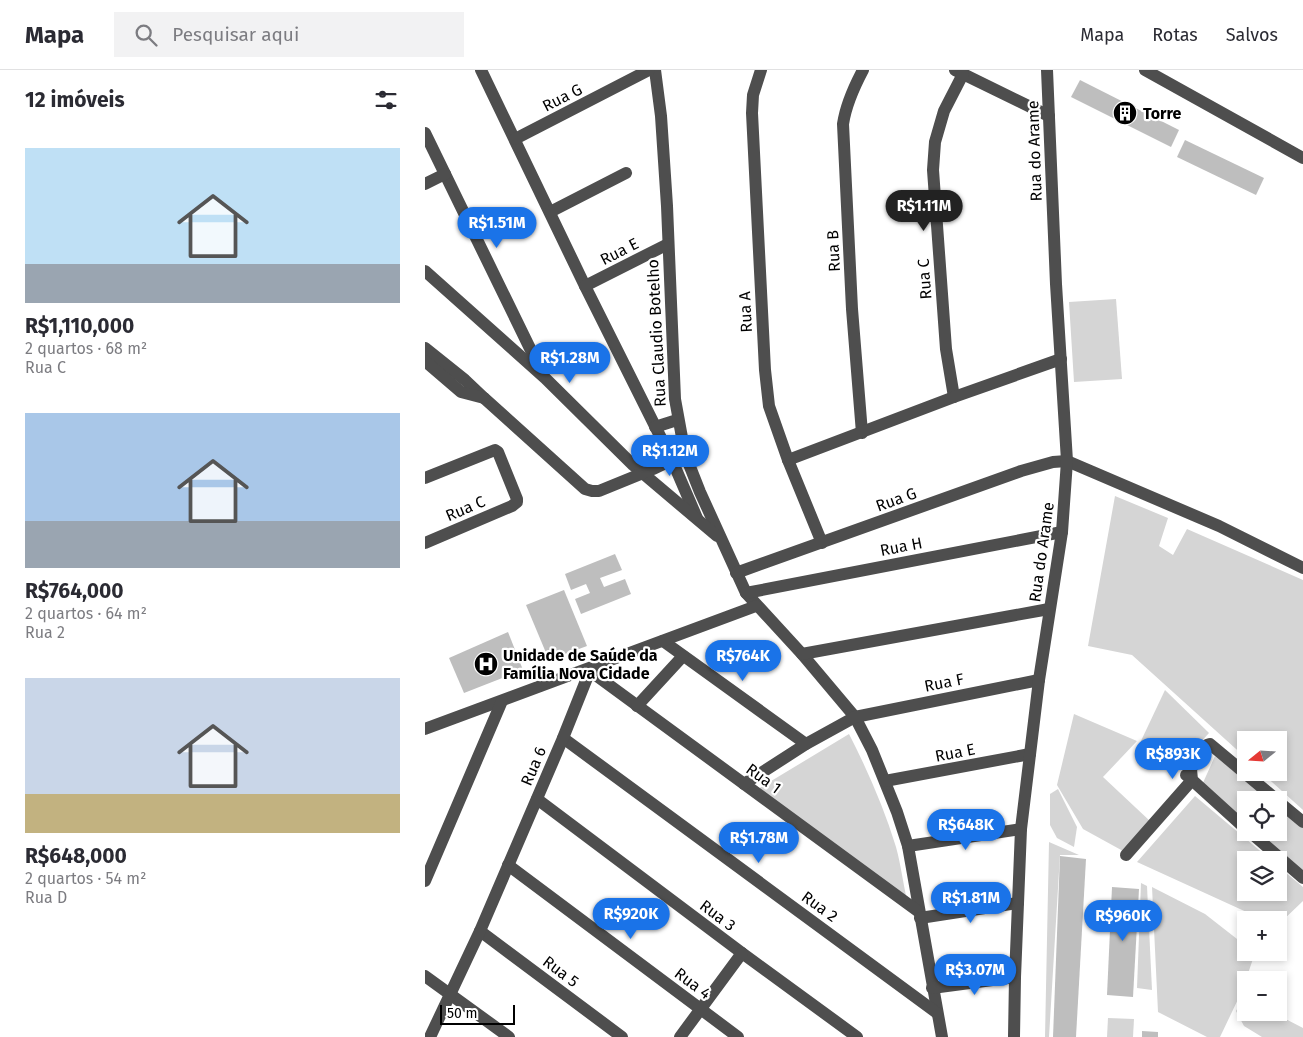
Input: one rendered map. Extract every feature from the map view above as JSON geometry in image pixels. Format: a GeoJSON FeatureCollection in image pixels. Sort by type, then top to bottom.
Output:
{"type":"FeatureCollection","features":[{"type":"Feature","properties":{"kind":"street"},"geometry":{"type":"LineString","coordinates":[[481,70],[585,286],[672,460],[697,518]]}},
{"type":"Feature","properties":{"kind":"street","name":"Rua G"},"geometry":{"type":"LineString","coordinates":[[515,139],[649,70]]}},
{"type":"Feature","properties":{"kind":"street","name":"Rua Claudio Botelho"},"geometry":{"type":"LineString","coordinates":[[655,70],[661,116],[675,399],[677,420],[685,454],[721,540],[746,593],[802,654],[855,717],[885,781],[907,846],[942,1037]]}},
{"type":"Feature","properties":{"kind":"street","name":"Rua A"},"geometry":{"type":"LineString","coordinates":[[761,70],[753,95],[752,113],[765,370],[769,406],[788,460],[822,543]]}},
{"type":"Feature","properties":{"kind":"street","name":"Rua B"},"geometry":{"type":"LineString","coordinates":[[862,434],[852,309],[843,124],[845,110],[853,88],[863,70]]}},
{"type":"Feature","properties":{"kind":"street","name":"Rua do Arame"},"geometry":{"type":"LineString","coordinates":[[1014,1037],[1021,828],[1039,680],[1062,532],[1067,461],[1047,70]]}},
{"type":"Feature","properties":{"kind":"street"},"geometry":{"type":"LineString","coordinates":[[1145,70],[1303,158]]}},
{"type":"Feature","properties":{"kind":"street"},"geometry":{"type":"LineString","coordinates":[[959,72],[1049,116]]}},
{"type":"Feature","properties":{"kind":"street","name":"Rua C"},"geometry":{"type":"LineString","coordinates":[[954,397],[945,349],[933,170],[935,142],[944,111],[959,72]]}},
{"type":"Feature","properties":{"kind":"street"},"geometry":{"type":"LineString","coordinates":[[425,133],[545,378]]}},
{"type":"Feature","properties":{"kind":"street"},"geometry":{"type":"LineString","coordinates":[[550,212],[626,173]]}},
{"type":"Feature","properties":{"kind":"street"},"geometry":{"type":"LineString","coordinates":[[425,184],[445,174]]}},
{"type":"Feature","properties":{"kind":"street","name":"Rua E"},"geometry":{"type":"LineString","coordinates":[[585,286],[668,244]]}},
{"type":"Feature","properties":{"kind":"street"},"geometry":{"type":"LineString","coordinates":[[425,271],[545,378],[643,473],[721,540]]}},
{"type":"Feature","properties":{"kind":"street"},"geometry":{"type":"LineString","coordinates":[[425,348],[465,380],[585,489],[599,491],[685,454]]}},
{"type":"Feature","properties":{"kind":"street"},"geometry":{"type":"LineString","coordinates":[[788,460],[1061,359]]}},
{"type":"Feature","properties":{"kind":"street"},"geometry":{"type":"LineString","coordinates":[[425,361],[461,392],[484,398]]}},
{"type":"Feature","properties":{"kind":"street"},"geometry":{"type":"LineString","coordinates":[[655,427],[677,420]]}},
{"type":"Feature","properties":{"kind":"street","name":"Rua C"},"geometry":{"type":"LineString","coordinates":[[425,478],[495,450],[498,452],[517,499],[517,502],[512,506],[425,543]]}},
{"type":"Feature","properties":{"kind":"street"},"geometry":{"type":"LineString","coordinates":[[1067,461],[1219,526],[1303,568]]}},
{"type":"Feature","properties":{"kind":"street","name":"Rua G"},"geometry":{"type":"LineString","coordinates":[[736,573],[1021,471],[1053,462],[1067,461]]}},
{"type":"Feature","properties":{"kind":"street","name":"Rua H"},"geometry":{"type":"LineString","coordinates":[[746,593],[1062,532]]}},
{"type":"Feature","properties":{"kind":"street"},"geometry":{"type":"LineString","coordinates":[[425,729],[591,670],[756,606]]}},
{"type":"Feature","properties":{"kind":"street"},"geometry":{"type":"LineString","coordinates":[[802,654],[1049,609]]}},
{"type":"Feature","properties":{"kind":"street"},"geometry":{"type":"LineString","coordinates":[[663,641],[806,744]]}},
{"type":"Feature","properties":{"kind":"street"},"geometry":{"type":"LineString","coordinates":[[637,706],[683,656]]}},
{"type":"Feature","properties":{"kind":"street","name":"Rua 1"},"geometry":{"type":"LineString","coordinates":[[591,670],[920,915]]}},
{"type":"Feature","properties":{"kind":"street","name":"Rua 6"},"geometry":{"type":"LineString","coordinates":[[430,1037],[480,931],[591,670]]}},
{"type":"Feature","properties":{"kind":"street","name":"Rua F"},"geometry":{"type":"LineString","coordinates":[[744,784],[806,744],[855,717],[1039,680]]}},
{"type":"Feature","properties":{"kind":"street"},"geometry":{"type":"LineString","coordinates":[[425,881],[502,701]]}},
{"type":"Feature","properties":{"kind":"street","name":"Rua 2"},"geometry":{"type":"LineString","coordinates":[[563,738],[937,1013]]}},
{"type":"Feature","properties":{"kind":"street"},"geometry":{"type":"LineString","coordinates":[[1237,821],[1192,780],[1191,769],[1205,749],[1210,744],[1266,791]]}},
{"type":"Feature","properties":{"kind":"street","name":"Rua E"},"geometry":{"type":"LineString","coordinates":[[885,781],[1030,754]]}},
{"type":"Feature","properties":{"kind":"street"},"geometry":{"type":"LineString","coordinates":[[1126,855],[1192,780]]}},
{"type":"Feature","properties":{"kind":"street","name":"Rua 3"},"geometry":{"type":"LineString","coordinates":[[537,799],[857,1037]]}},
{"type":"Feature","properties":{"kind":"street"},"geometry":{"type":"LineString","coordinates":[[1287,809],[1303,822]]}},
{"type":"Feature","properties":{"kind":"street"},"geometry":{"type":"LineString","coordinates":[[907,846],[1021,828]]}},
{"type":"Feature","properties":{"kind":"street"},"geometry":{"type":"LineString","coordinates":[[1260,841],[1303,878]]}},
{"type":"Feature","properties":{"kind":"street","name":"Rua 4"},"geometry":{"type":"LineString","coordinates":[[508,866],[738,1037]]}},
{"type":"Feature","properties":{"kind":"street"},"geometry":{"type":"LineString","coordinates":[[920,915],[1018,903]]}},
{"type":"Feature","properties":{"kind":"street","name":"Rua 5"},"geometry":{"type":"LineString","coordinates":[[480,931],[622,1037]]}},
{"type":"Feature","properties":{"kind":"street"},"geometry":{"type":"LineString","coordinates":[[680,1037],[742,953]]}},
{"type":"Feature","properties":{"kind":"street"},"geometry":{"type":"LineString","coordinates":[[425,976],[509,1037]]}},
{"type":"Feature","properties":{"kind":"street"},"geometry":{"type":"LineString","coordinates":[[932,988],[1015,977]]}},
{"type":"Feature","properties":{"kind":"shaded area"},"geometry":{"type":"Polygon","coordinates":[[[1116,299],[1122,379],[1074,382],[1069,302],[1116,299]]]}},
{"type":"Feature","properties":{"kind":"shaded area"},"geometry":{"type":"Polygon","coordinates":[[[1115,496],[1168,518],[1159,546],[1173,555],[1187,529],[1303,580],[1303,810],[1287,796],[1287,791],[1282,791],[1271,781],[1287,781],[1287,731],[1237,731],[1237,750],[1132,655],[1088,646],[1115,496]]]}},
{"type":"Feature","properties":{"kind":"shaded area"},"geometry":{"type":"Polygon","coordinates":[[[1165,690],[1209,733],[1179,766],[1140,743],[1165,690]]]}},
{"type":"Feature","properties":{"kind":"shaded area"},"geometry":{"type":"Polygon","coordinates":[[[1074,714],[1137,741],[1103,777],[1151,822],[1123,851],[1083,829],[1057,785],[1074,714]]]}},
{"type":"Feature","properties":{"kind":"shaded area"},"geometry":{"type":"Polygon","coordinates":[[[849,734],[875,790],[891,832],[898,854],[907,900],[758,789],[849,734]]]}},
{"type":"Feature","properties":{"kind":"shaded area"},"geometry":{"type":"Polygon","coordinates":[[[1215,756],[1237,774],[1237,781],[1246,781],[1258,791],[1237,791],[1237,815],[1202,785],[1215,756]]]}},
{"type":"Feature","properties":{"kind":"shaded area"},"geometry":{"type":"Polygon","coordinates":[[[1058,789],[1077,827],[1074,847],[1057,838],[1050,825],[1050,794],[1058,789]]]}},
{"type":"Feature","properties":{"kind":"shaded area"},"geometry":{"type":"Polygon","coordinates":[[[1195,796],[1237,831],[1237,841],[1248,841],[1260,851],[1237,851],[1237,901],[1287,901],[1287,874],[1303,887],[1303,901],[1287,916],[1287,911],[1244,911],[1137,862],[1195,796]]]}},
{"type":"Feature","properties":{"kind":"shaded area"},"geometry":{"type":"Polygon","coordinates":[[[1287,815],[1303,828],[1303,871],[1287,857],[1287,851],[1279,851],[1267,841],[1287,841],[1287,815]]]}},
{"type":"Feature","properties":{"kind":"shaded area"},"geometry":{"type":"Polygon","coordinates":[[[1049,842],[1079,855],[1060,855],[1049,1037],[1045,1037],[1049,842]]]}},
{"type":"Feature","properties":{"kind":"shaded area"},"geometry":{"type":"Polygon","coordinates":[[[1141,883],[1147,886],[1152,990],[1137,988],[1141,883]]]}},
{"type":"Feature","properties":{"kind":"shaded area"},"geometry":{"type":"Polygon","coordinates":[[[1152,887],[1205,914],[1237,939],[1237,961],[1252,961],[1249,971],[1237,971],[1237,1001],[1220,1037],[1207,1037],[1158,1012],[1152,887]]]}},
{"type":"Feature","properties":{"kind":"shaded area"},"geometry":{"type":"Polygon","coordinates":[[[1108,1018],[1134,1019],[1133,1037],[1107,1037],[1108,1018]]]}},
{"type":"Feature","properties":{"kind":"shaded area"},"geometry":{"type":"Polygon","coordinates":[[[1287,1020],[1303,1028],[1303,1037],[1262,1037],[1244,1026],[1241,1021],[1287,1020]]]}},
{"type":"Feature","properties":{"kind":"building","name":"Torre"},"geometry":{"type":"Polygon","coordinates":[[[1080,80],[1179,130],[1171,147],[1071,97],[1080,80]]]}},
{"type":"Feature","properties":{"kind":"building","name":"Torre"},"geometry":{"type":"Polygon","coordinates":[[[1185,140],[1264,178],[1256,195],[1177,157],[1185,140]]]}},
{"type":"Feature","properties":{"kind":"building"},"geometry":{"type":"Polygon","coordinates":[[[615,554],[622,570],[600,578],[604,587],[625,579],[631,594],[581,614],[575,599],[590,593],[586,584],[571,590],[565,574],[615,554]]]}},
{"type":"Feature","properties":{"kind":"building"},"geometry":{"type":"Polygon","coordinates":[[[564,590],[587,646],[549,660],[526,605],[564,590]]]}},
{"type":"Feature","properties":{"kind":"building","name":"Unidade de Saúde da Família Nova Cidade"},"geometry":{"type":"Polygon","coordinates":[[[508,632],[523,670],[464,693],[449,658],[508,632]]]}},
{"type":"Feature","properties":{"kind":"building"},"geometry":{"type":"Polygon","coordinates":[[[1060,856],[1086,859],[1076,1037],[1053,1037],[1060,856]]]}},
{"type":"Feature","properties":{"kind":"building"},"geometry":{"type":"Polygon","coordinates":[[[1112,887],[1139,889],[1133,997],[1107,995],[1112,887]]]}},
{"type":"Feature","properties":{"kind":"building"},"geometry":{"type":"Polygon","coordinates":[[[1142,1031],[1158,1032],[1158,1037],[1142,1037],[1142,1031]]]}},
{"type":"Feature","properties":{"kind":"place","name":"Torre"},"geometry":{"type":"Point","coordinates":[1125,113]}},
{"type":"Feature","properties":{"kind":"place","name":"Unidade de Saúde da Família Nova Cidade"},"geometry":{"type":"Point","coordinates":[486,664]}}]}
